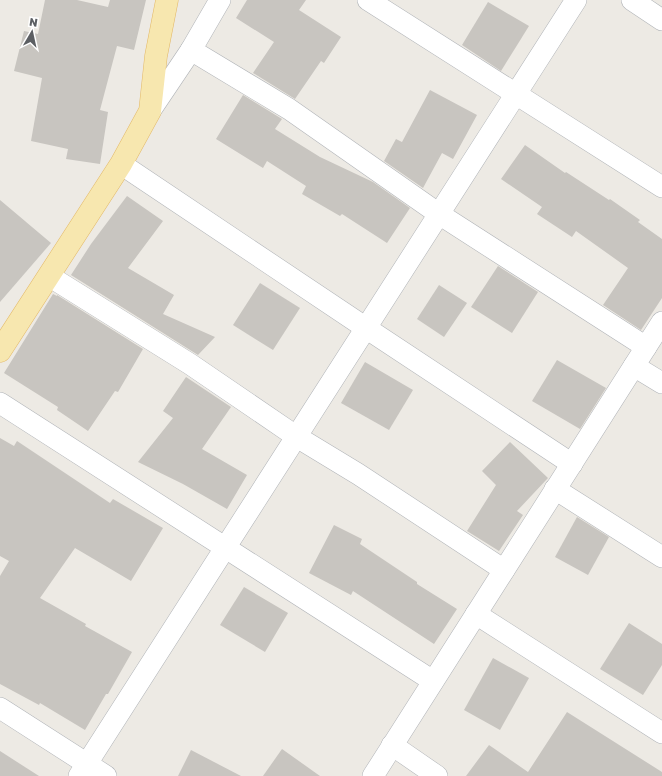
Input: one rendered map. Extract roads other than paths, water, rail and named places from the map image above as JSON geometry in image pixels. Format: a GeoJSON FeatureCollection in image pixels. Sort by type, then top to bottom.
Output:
{"type":"FeatureCollection","features":[{"type":"Feature","properties":{"kind":"main road"},"geometry":{"type":"LineString","coordinates":[[0,351],[121,164],[150,111],[156,56],[167,0]]}},
{"type":"Feature","properties":{"kind":"street"},"geometry":{"type":"LineString","coordinates":[[150,111],[191,50],[220,0]]}},
{"type":"Feature","properties":{"kind":"street"},"geometry":{"type":"LineString","coordinates":[[368,0],[662,187]]}},
{"type":"Feature","properties":{"kind":"street"},"geometry":{"type":"LineString","coordinates":[[83,770],[576,0]]}},
{"type":"Feature","properties":{"kind":"street"},"geometry":{"type":"LineString","coordinates":[[632,0],[662,20]]}},
{"type":"Feature","properties":{"kind":"street"},"geometry":{"type":"LineString","coordinates":[[191,50],[289,109],[439,214],[646,347]]}},
{"type":"Feature","properties":{"kind":"street"},"geometry":{"type":"LineString","coordinates":[[121,164],[572,464]]}},
{"type":"Feature","properties":{"kind":"street"},"geometry":{"type":"LineString","coordinates":[[49,276],[190,364],[297,437],[358,474],[504,570]]}},
{"type":"Feature","properties":{"kind":"street"},"geometry":{"type":"LineString","coordinates":[[372,776],[662,322]]}},
{"type":"Feature","properties":{"kind":"street"},"geometry":{"type":"LineString","coordinates":[[634,366],[662,383]]}},
{"type":"Feature","properties":{"kind":"street"},"geometry":{"type":"LineString","coordinates":[[0,403],[433,681]]}},
{"type":"Feature","properties":{"kind":"street"},"geometry":{"type":"LineString","coordinates":[[556,489],[662,557]]}},
{"type":"Feature","properties":{"kind":"street"},"geometry":{"type":"LineString","coordinates":[[476,614],[662,734]]}},
{"type":"Feature","properties":{"kind":"street"},"geometry":{"type":"LineString","coordinates":[[0,708],[83,770],[106,776]]}},
{"type":"Feature","properties":{"kind":"street"},"geometry":{"type":"LineString","coordinates":[[392,745],[437,776]]}}]}
